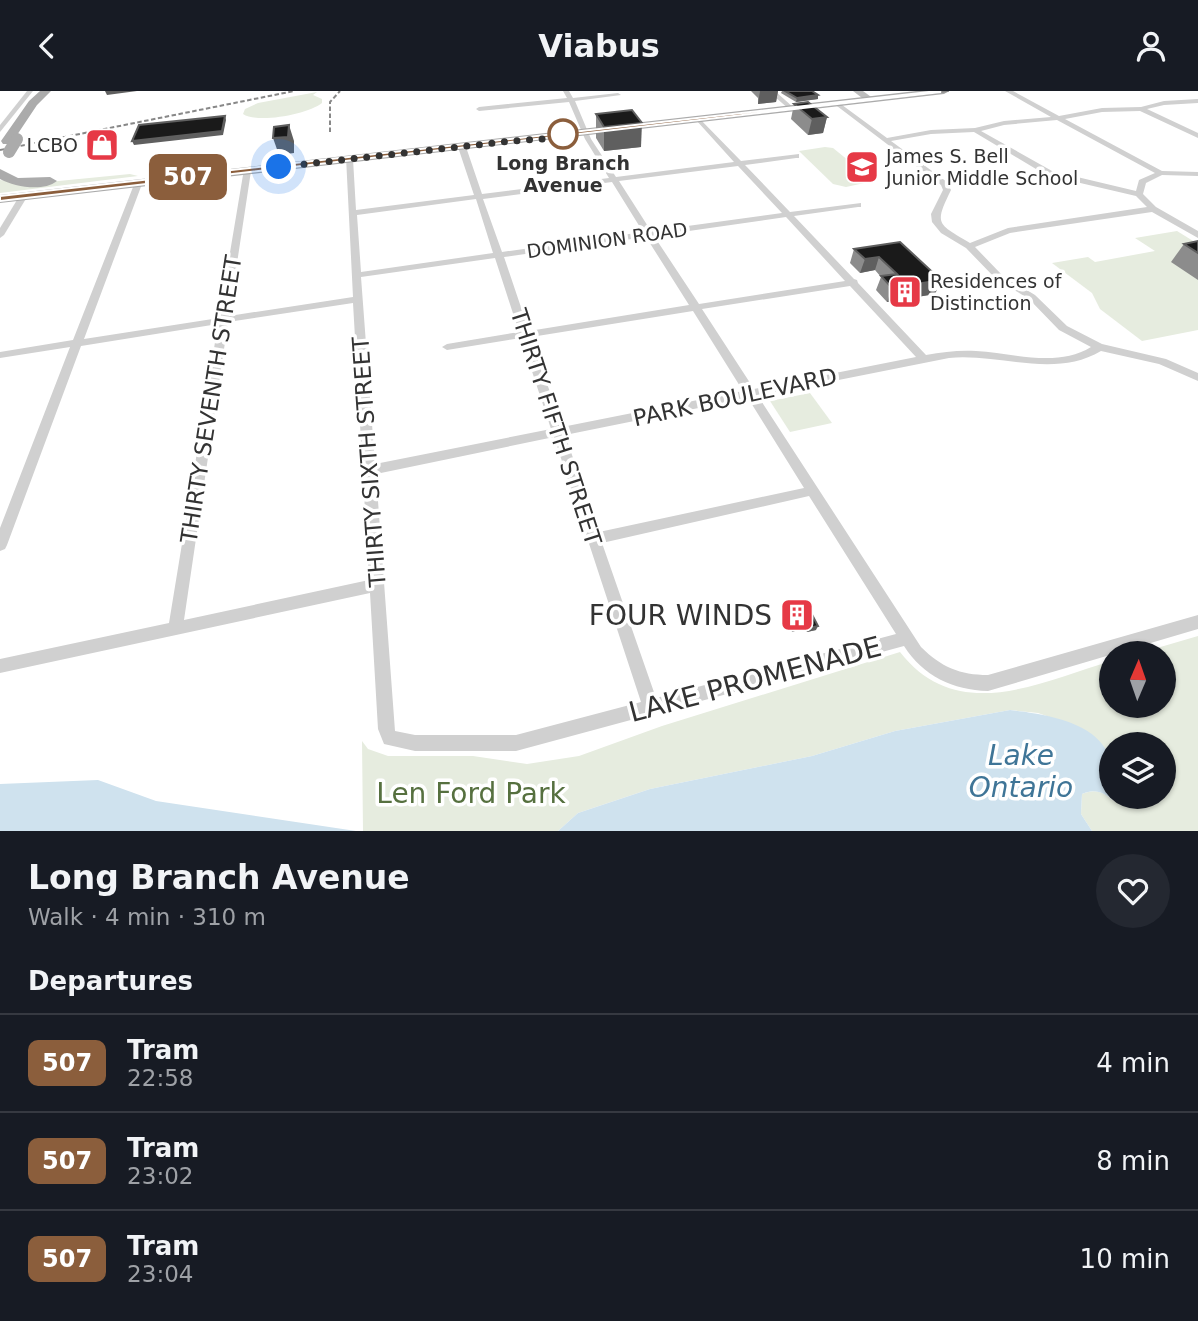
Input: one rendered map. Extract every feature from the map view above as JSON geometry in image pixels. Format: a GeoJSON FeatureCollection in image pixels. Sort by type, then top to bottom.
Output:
{"type":"FeatureCollection","features":[{"type":"Feature","properties":{"kind":"main road"},"geometry":{"type":"LineString","coordinates":[[0,199],[512,141],[579,136],[584,132],[944,91]]}},
{"type":"Feature","properties":{"kind":"main road"},"geometry":{"type":"LineString","coordinates":[[0,166],[6,143],[43,102],[39,93]]}},
{"type":"Feature","properties":{"kind":"main road"},"geometry":{"type":"LineString","coordinates":[[0,173],[8,180],[28,182],[159,170],[190,178]]}},
{"type":"Feature","properties":{"kind":"main road"},"geometry":{"type":"LineString","coordinates":[[154,182],[174,183],[236,176],[247,171]]}},
{"type":"Feature","properties":{"kind":"main road"},"geometry":{"type":"LineString","coordinates":[[126,172],[144,173],[138,184]]}},
{"type":"Feature","properties":{"kind":"street"},"geometry":{"type":"LineString","coordinates":[[566,91],[572,99],[584,132],[907,638]]}},
{"type":"Feature","properties":{"kind":"street"},"geometry":{"type":"LineString","coordinates":[[771,91],[791,108]]}},
{"type":"Feature","properties":{"kind":"street"},"geometry":{"type":"LineString","coordinates":[[857,91],[869,99]]}},
{"type":"Feature","properties":{"kind":"street"},"geometry":{"type":"LineString","coordinates":[[1008,91],[1161,173]]}},
{"type":"Feature","properties":{"kind":"street"},"geometry":{"type":"LineString","coordinates":[[3,111],[15,110],[39,93]]}},
{"type":"Feature","properties":{"kind":"street"},"geometry":{"type":"LineString","coordinates":[[479,109],[618,95]]}},
{"type":"Feature","properties":{"kind":"street"},"geometry":{"type":"LineString","coordinates":[[885,140],[931,132],[975,130],[1004,123],[1060,118],[1102,110],[1141,109],[1169,102],[1198,101]]}},
{"type":"Feature","properties":{"kind":"street"},"geometry":{"type":"LineString","coordinates":[[836,103],[944,184],[947,190],[935,213],[936,222],[949,235],[969,246],[994,273],[1032,297],[1056,323],[1099,347],[1162,361],[1198,377]]}},
{"type":"Feature","properties":{"kind":"street"},"geometry":{"type":"LineString","coordinates":[[1141,109],[1198,136]]}},
{"type":"Feature","properties":{"kind":"street"},"geometry":{"type":"LineString","coordinates":[[6,143],[15,110]]}},
{"type":"Feature","properties":{"kind":"street"},"geometry":{"type":"LineString","coordinates":[[698,119],[924,359]]}},
{"type":"Feature","properties":{"kind":"street"},"geometry":{"type":"LineString","coordinates":[[975,130],[1036,168],[1139,194],[1153,208],[1198,236]]}},
{"type":"Feature","properties":{"kind":"street","name":"THIRTY FIFTH STREET"},"geometry":{"type":"LineString","coordinates":[[462,147],[651,708]]}},
{"type":"Feature","properties":{"kind":"street"},"geometry":{"type":"LineString","coordinates":[[352,213],[796,156]]}},
{"type":"Feature","properties":{"kind":"street","name":"THIRTY SIXTH STREET"},"geometry":{"type":"LineString","coordinates":[[354,159],[352,213],[386,729],[390,738],[415,743]]}},
{"type":"Feature","properties":{"kind":"street","name":"THIRTY SEVENTH STREET"},"geometry":{"type":"LineString","coordinates":[[176,627],[247,171]]}},
{"type":"Feature","properties":{"kind":"street"},"geometry":{"type":"LineString","coordinates":[[1139,194],[1142,182],[1161,173],[1198,174]]}},
{"type":"Feature","properties":{"kind":"street"},"geometry":{"type":"LineString","coordinates":[[0,545],[138,184]]}},
{"type":"Feature","properties":{"kind":"street"},"geometry":{"type":"LineString","coordinates":[[0,235],[23,197]]}},
{"type":"Feature","properties":{"kind":"street","name":"DOMINION ROAD"},"geometry":{"type":"LineString","coordinates":[[356,275],[859,205]]}},
{"type":"Feature","properties":{"kind":"street"},"geometry":{"type":"LineString","coordinates":[[969,246],[1008,231],[1153,208]]}},
{"type":"Feature","properties":{"kind":"street"},"geometry":{"type":"LineString","coordinates":[[447,347],[854,282]]}},
{"type":"Feature","properties":{"kind":"street"},"geometry":{"type":"LineString","coordinates":[[0,355],[358,299]]}},
{"type":"Feature","properties":{"kind":"street","name":"PARK BOULEVARD"},"geometry":{"type":"LineString","coordinates":[[370,470],[924,359],[972,354],[1046,362],[1086,354],[1099,347]]}},
{"type":"Feature","properties":{"kind":"street"},"geometry":{"type":"LineString","coordinates":[[594,539],[812,491]]}},
{"type":"Feature","properties":{"kind":"street"},"geometry":{"type":"LineString","coordinates":[[0,666],[377,585]]}},
{"type":"Feature","properties":{"kind":"street","name":"LAKE PROMENADE"},"geometry":{"type":"LineString","coordinates":[[415,743],[516,743],[907,638],[925,662],[943,675],[965,682],[988,683],[1198,622]]}},
{"type":"Feature","properties":{"kind":"green space"},"geometry":{"type":"Polygon","coordinates":[[[317,92],[313,95],[322,99],[322,103],[306,111],[271,118],[243,114],[245,109],[258,103],[317,92]]]}},
{"type":"Feature","properties":{"kind":"green space"},"geometry":{"type":"Polygon","coordinates":[[[833,148],[870,178],[869,182],[846,187],[833,184],[799,151],[833,148]]]}},
{"type":"Feature","properties":{"kind":"green space"},"geometry":{"type":"Polygon","coordinates":[[[130,174],[138,176],[0,193],[0,180],[28,184],[130,174]]]}},
{"type":"Feature","properties":{"kind":"green space"},"geometry":{"type":"Polygon","coordinates":[[[1177,231],[1198,244],[1198,330],[1142,341],[1100,309],[1092,293],[1052,263],[1088,257],[1095,262],[1155,251],[1135,238],[1177,231]]]}},
{"type":"Feature","properties":{"kind":"green space"},"geometry":{"type":"Polygon","coordinates":[[[810,393],[832,423],[790,432],[770,401],[810,393]]]}},
{"type":"Feature","properties":{"kind":"green space","name":"Len Ford Park"},"geometry":{"type":"Polygon","coordinates":[[[1198,636],[1198,831],[1092,831],[1081,814],[1082,794],[1091,791],[1099,792],[1099,809],[1176,809],[1176,732],[1099,732],[1099,743],[1081,728],[1038,713],[1010,710],[895,731],[812,756],[650,789],[578,813],[558,831],[363,831],[362,741],[368,749],[388,756],[473,756],[527,764],[579,756],[662,726],[900,652],[922,674],[947,687],[973,693],[1027,687],[1099,665],[1099,718],[1176,718],[1176,642],[1198,636]]]}},
{"type":"Feature","properties":{"kind":"water","name":"Lake Ontario"},"geometry":{"type":"Polygon","coordinates":[[[1010,710],[1055,718],[1084,729],[1099,740],[1099,792],[1082,794],[1081,814],[1092,831],[558,831],[578,813],[650,789],[812,756],[895,731],[1010,710]]]}},
{"type":"Feature","properties":{"kind":"water"},"geometry":{"type":"Polygon","coordinates":[[[98,780],[156,801],[356,831],[0,831],[0,784],[98,780]]]}},
{"type":"Feature","properties":{"kind":"building"},"geometry":{"type":"Polygon","coordinates":[[[785,91],[812,91],[818,95],[797,98],[785,91]]]}},
{"type":"Feature","properties":{"kind":"building"},"geometry":{"type":"Polygon","coordinates":[[[808,102],[827,117],[812,119],[794,104],[808,102]]]}},
{"type":"Feature","properties":{"kind":"building"},"geometry":{"type":"Polygon","coordinates":[[[632,110],[642,123],[604,127],[596,114],[632,110]]]}},
{"type":"Feature","properties":{"kind":"building"},"geometry":{"type":"Polygon","coordinates":[[[225,116],[222,131],[132,141],[139,125],[225,116]]]}},
{"type":"Feature","properties":{"kind":"building"},"geometry":{"type":"Polygon","coordinates":[[[289,125],[288,137],[273,138],[274,127],[289,125]]]}},
{"type":"Feature","properties":{"kind":"building"},"geometry":{"type":"Polygon","coordinates":[[[1198,241],[1198,253],[1184,244],[1198,241]]]}},
{"type":"Feature","properties":{"kind":"building"},"geometry":{"type":"Polygon","coordinates":[[[900,242],[941,280],[892,288],[881,276],[897,274],[879,257],[865,259],[854,249],[900,242]]]}},
{"type":"Feature","properties":{"kind":"building","name":"FOUR WINDS"},"geometry":{"type":"Polygon","coordinates":[[[806,603],[818,626],[809,628],[806,624],[793,628],[786,605],[806,603]]]}},
{"type":"Feature","properties":{"kind":"tram line","name":"507"},"geometry":{"type":"LineString","coordinates":[[0,199],[938,91]]}},
{"type":"Feature","properties":{"kind":"tram line"},"geometry":{"type":"LineString","coordinates":[[0,200],[948,91]]}},
{"type":"Feature","properties":{"kind":"railway"},"geometry":{"type":"LineString","coordinates":[[0,150],[294,91]]}},
{"type":"Feature","properties":{"kind":"railway"},"geometry":{"type":"LineString","coordinates":[[330,132],[330,102],[340,91]]}},
{"type":"Feature","properties":{"kind":"place","name":"Long Branch Avenue"},"geometry":{"type":"Point","coordinates":[563,134]}},
{"type":"Feature","properties":{"kind":"place","name":"LCBO"},"geometry":{"type":"Point","coordinates":[102,145]}},
{"type":"Feature","properties":{"kind":"place","name":"James S. Bell Junior Middle School"},"geometry":{"type":"Point","coordinates":[862,167]}},
{"type":"Feature","properties":{"kind":"place","name":"Residences of Distinction"},"geometry":{"type":"Point","coordinates":[905,292]}},
{"type":"Feature","properties":{"kind":"place","name":"FOUR WINDS"},"geometry":{"type":"Point","coordinates":[797,615]}},
{"type":"Feature","properties":{"kind":"route"},"geometry":{"type":"LineString","coordinates":[[279,167],[512,141],[533,141],[556,138],[563,134]]}}]}
